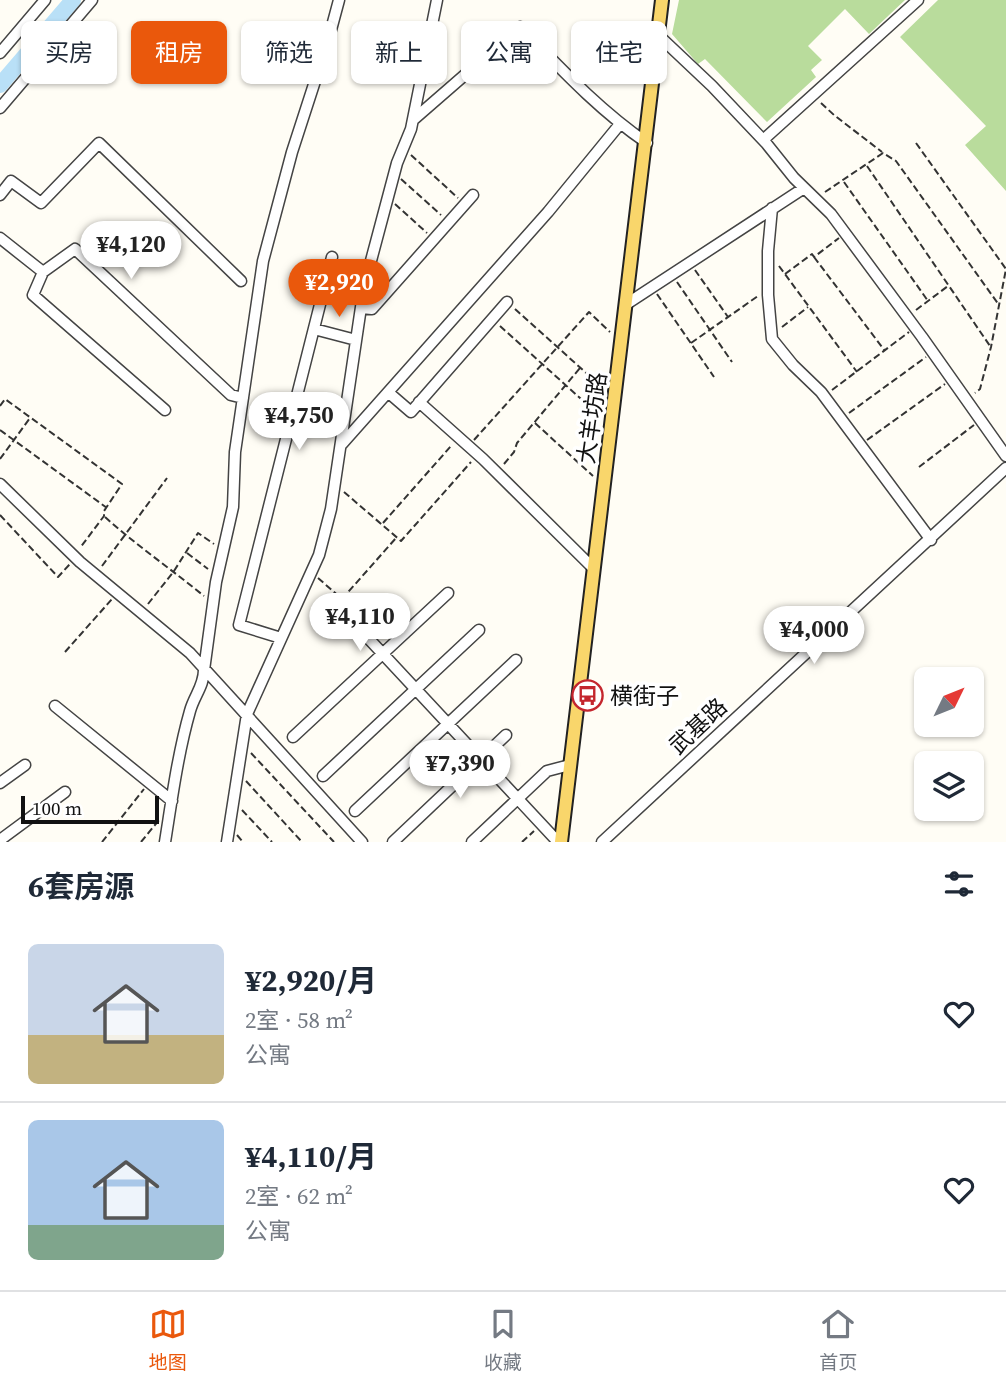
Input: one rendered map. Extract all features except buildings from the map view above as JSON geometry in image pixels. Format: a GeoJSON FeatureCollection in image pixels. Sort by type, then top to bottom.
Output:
{"type":"FeatureCollection","features":[{"type":"Feature","properties":{"kind":"main road","name":"大羊坊路"},"geometry":{"type":"LineString","coordinates":[[660,21],[662,0]]}},
{"type":"Feature","properties":{"kind":"main road","name":"大羊坊路"},"geometry":{"type":"LineString","coordinates":[[560,842],[653,84]]}},
{"type":"Feature","properties":{"kind":"street"},"geometry":{"type":"LineString","coordinates":[[0,53],[45,0]]}},
{"type":"Feature","properties":{"kind":"street"},"geometry":{"type":"LineString","coordinates":[[0,108],[92,0]]}},
{"type":"Feature","properties":{"kind":"street"},"geometry":{"type":"LineString","coordinates":[[165,842],[190,708],[204,680],[213,603],[233,507],[234,452],[263,261],[292,152],[339,0]]}},
{"type":"Feature","properties":{"kind":"street"},"geometry":{"type":"LineString","coordinates":[[227,842],[247,714],[319,555],[342,444],[364,287],[394,173],[412,120],[437,0]]}},
{"type":"Feature","properties":{"kind":"street"},"geometry":{"type":"LineString","coordinates":[[763,140],[918,0]]}},
{"type":"Feature","properties":{"kind":"street"},"geometry":{"type":"LineString","coordinates":[[412,120],[520,27],[586,94],[647,143]]}},
{"type":"Feature","properties":{"kind":"street"},"geometry":{"type":"LineString","coordinates":[[667,44],[763,140],[846,234],[1006,456]]}},
{"type":"Feature","properties":{"kind":"street"},"geometry":{"type":"LineString","coordinates":[[342,444],[548,212],[620,124]]}},
{"type":"Feature","properties":{"kind":"street"},"geometry":{"type":"LineString","coordinates":[[0,195],[11,181],[41,204],[99,143],[241,281]]}},
{"type":"Feature","properties":{"kind":"street"},"geometry":{"type":"LineString","coordinates":[[628,303],[804,188]]}},
{"type":"Feature","properties":{"kind":"street"},"geometry":{"type":"LineString","coordinates":[[361,308],[372,309],[473,195]]}},
{"type":"Feature","properties":{"kind":"street"},"geometry":{"type":"LineString","coordinates":[[772,208],[768,251],[772,339],[824,397],[931,540]]}},
{"type":"Feature","properties":{"kind":"street"},"geometry":{"type":"LineString","coordinates":[[0,238],[43,272]]}},
{"type":"Feature","properties":{"kind":"street"},"geometry":{"type":"LineString","coordinates":[[165,410],[33,295],[43,272],[75,249],[231,396],[243,398]]}},
{"type":"Feature","properties":{"kind":"street"},"geometry":{"type":"LineString","coordinates":[[281,638],[239,625],[332,257]]}},
{"type":"Feature","properties":{"kind":"street"},"geometry":{"type":"LineString","coordinates":[[389,393],[411,412],[507,302]]}},
{"type":"Feature","properties":{"kind":"street"},"geometry":{"type":"LineString","coordinates":[[314,329],[356,340]]}},
{"type":"Feature","properties":{"kind":"street"},"geometry":{"type":"LineString","coordinates":[[419,402],[478,454],[593,568]]}},
{"type":"Feature","properties":{"kind":"street","name":"武基路"},"geometry":{"type":"LineString","coordinates":[[602,842],[1006,468]]}},
{"type":"Feature","properties":{"kind":"street"},"geometry":{"type":"LineString","coordinates":[[2,491],[95,575],[190,653],[362,842]]}},
{"type":"Feature","properties":{"kind":"street"},"geometry":{"type":"LineString","coordinates":[[293,737],[448,593]]}},
{"type":"Feature","properties":{"kind":"street"},"geometry":{"type":"LineString","coordinates":[[355,624],[560,842]]}},
{"type":"Feature","properties":{"kind":"street"},"geometry":{"type":"LineString","coordinates":[[323,776],[479,630]]}},
{"type":"Feature","properties":{"kind":"street"},"geometry":{"type":"LineString","coordinates":[[355,811],[516,660]]}},
{"type":"Feature","properties":{"kind":"street"},"geometry":{"type":"LineString","coordinates":[[55,706],[171,803]]}},
{"type":"Feature","properties":{"kind":"street"},"geometry":{"type":"LineString","coordinates":[[393,842],[506,735]]}},
{"type":"Feature","properties":{"kind":"street"},"geometry":{"type":"LineString","coordinates":[[0,783],[25,765]]}},
{"type":"Feature","properties":{"kind":"street"},"geometry":{"type":"LineString","coordinates":[[472,842],[547,771],[570,765]]}},
{"type":"Feature","properties":{"kind":"street"},"geometry":{"type":"LineString","coordinates":[[0,841],[65,792]]}},
{"type":"Feature","properties":{"kind":"path"},"geometry":{"type":"LineString","coordinates":[[813,94],[834,115],[897,161],[999,305]]}},
{"type":"Feature","properties":{"kind":"path"},"geometry":{"type":"LineString","coordinates":[[916,143],[1006,269],[980,389],[966,400]]}},
{"type":"Feature","properties":{"kind":"path"},"geometry":{"type":"LineString","coordinates":[[403,148],[459,199]]}},
{"type":"Feature","properties":{"kind":"path"},"geometry":{"type":"LineString","coordinates":[[816,199],[883,153]]}},
{"type":"Feature","properties":{"kind":"path"},"geometry":{"type":"LineString","coordinates":[[866,164],[991,347]]}},
{"type":"Feature","properties":{"kind":"path"},"geometry":{"type":"LineString","coordinates":[[394,173],[442,216]]}},
{"type":"Feature","properties":{"kind":"path"},"geometry":{"type":"LineString","coordinates":[[843,180],[928,301]]}},
{"type":"Feature","properties":{"kind":"path"},"geometry":{"type":"LineString","coordinates":[[388,197],[428,233]]}},
{"type":"Feature","properties":{"kind":"path"},"geometry":{"type":"LineString","coordinates":[[814,257],[846,234]]}},
{"type":"Feature","properties":{"kind":"path"},"geometry":{"type":"LineString","coordinates":[[768,251],[857,372]]}},
{"type":"Feature","properties":{"kind":"path"},"geometry":{"type":"LineString","coordinates":[[785,274],[812,254],[885,351]]}},
{"type":"Feature","properties":{"kind":"path"},"geometry":{"type":"LineString","coordinates":[[691,263],[729,317]]}},
{"type":"Feature","properties":{"kind":"path"},"geometry":{"type":"LineString","coordinates":[[673,275],[732,362]]}},
{"type":"Feature","properties":{"kind":"path"},"geometry":{"type":"LineString","coordinates":[[907,316],[949,285]]}},
{"type":"Feature","properties":{"kind":"path"},"geometry":{"type":"LineString","coordinates":[[653,289],[714,377]]}},
{"type":"Feature","properties":{"kind":"path"},"geometry":{"type":"LineString","coordinates":[[691,344],[768,289]]}},
{"type":"Feature","properties":{"kind":"path"},"geometry":{"type":"LineString","coordinates":[[507,302],[616,399]]}},
{"type":"Feature","properties":{"kind":"path"},"geometry":{"type":"LineString","coordinates":[[771,334],[809,307]]}},
{"type":"Feature","properties":{"kind":"path"},"geometry":{"type":"LineString","coordinates":[[469,446],[589,312],[623,343]]}},
{"type":"Feature","properties":{"kind":"path"},"geometry":{"type":"LineString","coordinates":[[492,319],[612,426]]}},
{"type":"Feature","properties":{"kind":"path"},"geometry":{"type":"LineString","coordinates":[[824,397],[915,327]]}},
{"type":"Feature","properties":{"kind":"path"},"geometry":{"type":"LineString","coordinates":[[841,419],[933,352]]}},
{"type":"Feature","properties":{"kind":"path"},"geometry":{"type":"LineString","coordinates":[[496,473],[534,422],[581,368]]}},
{"type":"Feature","properties":{"kind":"path"},"geometry":{"type":"LineString","coordinates":[[861,445],[952,379]]}},
{"type":"Feature","properties":{"kind":"path"},"geometry":{"type":"LineString","coordinates":[[0,405],[5,399],[122,484],[104,516],[58,577],[0,515]]}},
{"type":"Feature","properties":{"kind":"path"},"geometry":{"type":"LineString","coordinates":[[0,459],[30,418]]}},
{"type":"Feature","properties":{"kind":"path"},"geometry":{"type":"LineString","coordinates":[[919,467],[981,420]]}},
{"type":"Feature","properties":{"kind":"path"},"geometry":{"type":"LineString","coordinates":[[534,422],[604,486]]}},
{"type":"Feature","properties":{"kind":"path"},"geometry":{"type":"LineString","coordinates":[[0,430],[107,508]]}},
{"type":"Feature","properties":{"kind":"path"},"geometry":{"type":"LineString","coordinates":[[381,524],[459,437]]}},
{"type":"Feature","properties":{"kind":"path"},"geometry":{"type":"LineString","coordinates":[[335,485],[401,541],[478,454]]}},
{"type":"Feature","properties":{"kind":"path"},"geometry":{"type":"LineString","coordinates":[[95,575],[167,478]]}},
{"type":"Feature","properties":{"kind":"path"},"geometry":{"type":"LineString","coordinates":[[104,516],[213,603]]}},
{"type":"Feature","properties":{"kind":"path"},"geometry":{"type":"LineString","coordinates":[[141,613],[174,571],[198,533],[223,550]]}},
{"type":"Feature","properties":{"kind":"path"},"geometry":{"type":"LineString","coordinates":[[311,572],[342,599],[397,538]]}},
{"type":"Feature","properties":{"kind":"path"},"geometry":{"type":"LineString","coordinates":[[186,552],[218,576]]}},
{"type":"Feature","properties":{"kind":"path"},"geometry":{"type":"LineString","coordinates":[[65,652],[117,593]]}},
{"type":"Feature","properties":{"kind":"path"},"geometry":{"type":"LineString","coordinates":[[243,745],[334,842]]}},
{"type":"Feature","properties":{"kind":"path"},"geometry":{"type":"LineString","coordinates":[[238,773],[302,842]]}},
{"type":"Feature","properties":{"kind":"path"},"geometry":{"type":"LineString","coordinates":[[102,842],[149,783]]}},
{"type":"Feature","properties":{"kind":"path"},"geometry":{"type":"LineString","coordinates":[[234,800],[272,842]]}},
{"type":"Feature","properties":{"kind":"path"},"geometry":{"type":"LineString","coordinates":[[141,842],[171,803]]}},
{"type":"Feature","properties":{"kind":"path"},"geometry":{"type":"LineString","coordinates":[[522,842],[542,824]]}},
{"type":"Feature","properties":{"kind":"green space"},"geometry":{"type":"Polygon","coordinates":[[[679,0],[905,0],[869,34],[845,9],[808,46],[822,60],[811,70],[816,77],[767,122],[705,59],[698,64],[672,34],[679,0]]]}},
{"type":"Feature","properties":{"kind":"green space"},"geometry":{"type":"Polygon","coordinates":[[[938,0],[1006,0],[1006,191],[965,145],[986,126],[900,37],[938,0]]]}},
{"type":"Feature","properties":{"kind":"waterway"},"geometry":{"type":"LineString","coordinates":[[0,85],[73,0]]}},
{"type":"Feature","properties":{"kind":"place","name":"横街子"},"geometry":{"type":"Point","coordinates":[587,696]}}]}
